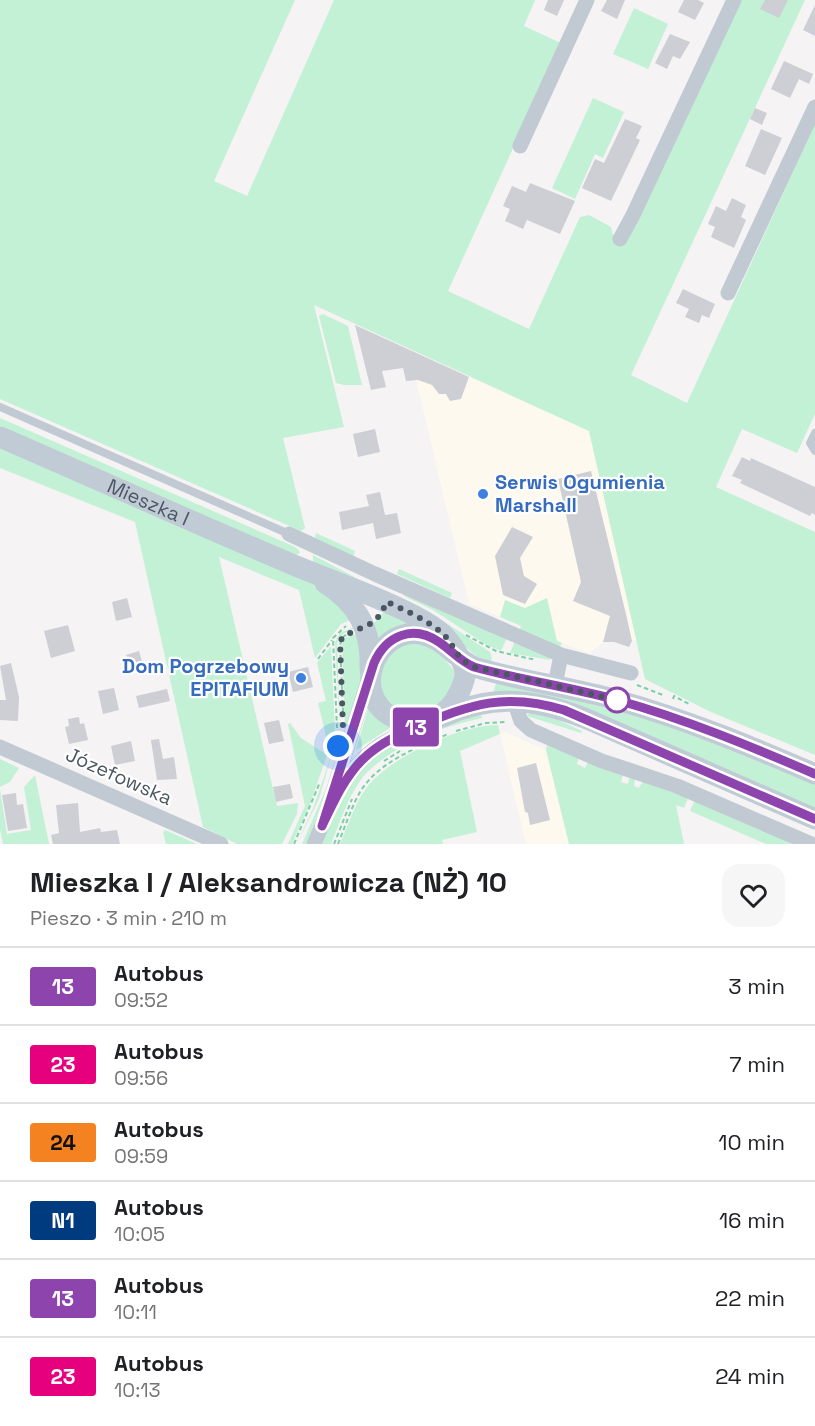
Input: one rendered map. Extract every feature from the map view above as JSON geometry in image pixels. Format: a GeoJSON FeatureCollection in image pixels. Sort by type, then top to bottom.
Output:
{"type":"FeatureCollection","features":[{"type":"Feature","properties":{"kind":"street"},"geometry":{"type":"LineString","coordinates":[[520,146],[587,0]]}},
{"type":"Feature","properties":{"kind":"street"},"geometry":{"type":"LineString","coordinates":[[620,238],[734,0]]}},
{"type":"Feature","properties":{"kind":"street"},"geometry":{"type":"LineString","coordinates":[[728,294],[815,107]]}},
{"type":"Feature","properties":{"kind":"street","name":"Mieszka I"},"geometry":{"type":"LineString","coordinates":[[0,437],[298,567]]}},
{"type":"Feature","properties":{"kind":"street"},"geometry":{"type":"LineString","coordinates":[[289,534],[561,655],[631,673]]}},
{"type":"Feature","properties":{"kind":"street"},"geometry":{"type":"LineString","coordinates":[[298,567],[309,543]]}},
{"type":"Feature","properties":{"kind":"street"},"geometry":{"type":"LineString","coordinates":[[298,567],[335,590],[346,600],[363,623],[370,653],[373,694],[380,707],[391,716],[411,723],[437,724]]}},
{"type":"Feature","properties":{"kind":"street"},"geometry":{"type":"LineString","coordinates":[[298,567],[379,598],[428,624],[447,639],[465,674],[461,689],[437,724]]}},
{"type":"Feature","properties":{"kind":"street"},"geometry":{"type":"LineString","coordinates":[[322,826],[379,652],[383,646],[396,637],[404,635],[421,634],[434,639],[459,659],[480,669],[617,700],[737,741],[815,774]]}},
{"type":"Feature","properties":{"kind":"street"},"geometry":{"type":"LineString","coordinates":[[555,685],[561,655]]}},
{"type":"Feature","properties":{"kind":"street"},"geometry":{"type":"LineString","coordinates":[[514,701],[524,723],[531,730],[602,761],[677,786],[810,844]]}},
{"type":"Feature","properties":{"kind":"street"},"geometry":{"type":"LineString","coordinates":[[314,844],[345,783],[361,761],[380,745],[437,724],[463,708],[482,703],[514,701],[550,705],[587,719],[815,819]]}},
{"type":"Feature","properties":{"kind":"street","name":"Józefowska"},"geometry":{"type":"LineString","coordinates":[[0,747],[221,844]]}},
{"type":"Feature","properties":{"kind":"lane"},"geometry":{"type":"LineString","coordinates":[[0,407],[289,534]]}},
{"type":"Feature","properties":{"kind":"lane"},"geometry":{"type":"LineString","coordinates":[[815,433],[810,443],[815,451]]}},
{"type":"Feature","properties":{"kind":"path"},"geometry":{"type":"LineString","coordinates":[[318,659],[342,627],[363,623]]}},
{"type":"Feature","properties":{"kind":"path"},"geometry":{"type":"LineString","coordinates":[[343,717],[340,641],[363,623]]}},
{"type":"Feature","properties":{"kind":"path"},"geometry":{"type":"LineString","coordinates":[[333,638],[338,732]]}},
{"type":"Feature","properties":{"kind":"path"},"geometry":{"type":"LineString","coordinates":[[476,721],[492,718]]}},
{"type":"Feature","properties":{"kind":"path"},"geometry":{"type":"LineString","coordinates":[[338,844],[360,792],[384,766],[453,732],[486,723],[524,723]]}},
{"type":"Feature","properties":{"kind":"path"},"geometry":{"type":"LineString","coordinates":[[333,844],[354,796],[371,772],[437,724]]}},
{"type":"Feature","properties":{"kind":"path"},"geometry":{"type":"LineString","coordinates":[[294,844],[322,777]]}},
{"type":"Feature","properties":{"kind":"shaded area"},"geometry":{"type":"Polygon","coordinates":[[[409,350],[589,431],[637,640],[632,641],[629,647],[614,642],[603,642],[589,654],[469,604],[409,350]]]}},
{"type":"Feature","properties":{"kind":"shaded area"},"geometry":{"type":"Polygon","coordinates":[[[505,732],[546,750],[569,844],[526,844],[500,734],[505,732]]]}},
{"type":"Feature","properties":{"kind":"green space"},"geometry":{"type":"Polygon","coordinates":[[[0,0],[295,0],[214,181],[247,196],[334,0],[535,0],[524,26],[561,43],[448,291],[529,329],[580,217],[589,215],[611,227],[613,235],[624,241],[738,0],[805,0],[631,375],[687,403],[815,124],[815,414],[797,453],[742,429],[716,487],[815,532],[815,755],[711,712],[645,679],[589,431],[314,305],[344,427],[283,438],[305,528],[301,531],[0,399],[0,0]]]}},
{"type":"Feature","properties":{"kind":"green space"},"geometry":{"type":"Polygon","coordinates":[[[634,8],[668,24],[648,69],[613,54],[634,8]]]}},
{"type":"Feature","properties":{"kind":"green space"},"geometry":{"type":"Polygon","coordinates":[[[593,98],[624,112],[603,158],[595,154],[575,199],[552,188],[593,98]]]}},
{"type":"Feature","properties":{"kind":"green space"},"geometry":{"type":"Polygon","coordinates":[[[323,314],[348,326],[362,385],[336,383],[319,316],[323,314]]]}},
{"type":"Feature","properties":{"kind":"green space"},"geometry":{"type":"Polygon","coordinates":[[[0,418],[293,546],[300,553],[290,554],[0,426],[0,418]]]}},
{"type":"Feature","properties":{"kind":"green space"},"geometry":{"type":"Polygon","coordinates":[[[0,448],[315,582],[355,618],[341,624],[315,658],[299,590],[219,557],[277,806],[298,803],[297,814],[282,844],[237,844],[203,827],[135,522],[0,468],[0,448]]]}},
{"type":"Feature","properties":{"kind":"green space"},"geometry":{"type":"Polygon","coordinates":[[[316,533],[355,551],[353,558],[315,538],[316,533]]]}},
{"type":"Feature","properties":{"kind":"green space"},"geometry":{"type":"Polygon","coordinates":[[[313,555],[358,579],[313,562],[313,555]]]}},
{"type":"Feature","properties":{"kind":"green space"},"geometry":{"type":"Polygon","coordinates":[[[399,569],[452,593],[450,598],[397,574],[399,569]]]}},
{"type":"Feature","properties":{"kind":"green space"},"geometry":{"type":"Polygon","coordinates":[[[405,593],[507,638],[501,651],[485,644],[433,610],[404,596],[405,593]]]}},
{"type":"Feature","properties":{"kind":"green space"},"geometry":{"type":"Polygon","coordinates":[[[547,598],[557,641],[562,643],[559,648],[519,631],[521,626],[500,617],[505,600],[525,608],[547,598]]]}},
{"type":"Feature","properties":{"kind":"green space"},"geometry":{"type":"Polygon","coordinates":[[[384,612],[409,625],[378,640],[373,624],[384,612]]]}},
{"type":"Feature","properties":{"kind":"green space"},"geometry":{"type":"Polygon","coordinates":[[[434,615],[490,652],[492,658],[490,663],[467,648],[434,615]]]}},
{"type":"Feature","properties":{"kind":"green space"},"geometry":{"type":"Polygon","coordinates":[[[359,625],[343,634],[337,643],[340,730],[335,642],[340,633],[359,625]]]}},
{"type":"Feature","properties":{"kind":"green space"},"geometry":{"type":"Polygon","coordinates":[[[361,632],[362,679],[345,729],[342,644],[345,638],[361,632]]]}},
{"type":"Feature","properties":{"kind":"green space"},"geometry":{"type":"Polygon","coordinates":[[[515,641],[549,657],[550,660],[510,653],[515,641]]]}},
{"type":"Feature","properties":{"kind":"green space"},"geometry":{"type":"Polygon","coordinates":[[[411,642],[436,652],[455,672],[454,686],[439,705],[424,713],[405,713],[384,698],[378,678],[391,651],[411,642]]]}},
{"type":"Feature","properties":{"kind":"green space"},"geometry":{"type":"Polygon","coordinates":[[[331,646],[335,732],[331,743],[327,740],[318,703],[326,701],[317,663],[331,646]]]}},
{"type":"Feature","properties":{"kind":"green space"},"geometry":{"type":"Polygon","coordinates":[[[497,680],[661,722],[815,782],[815,811],[493,694],[497,680]]]}},
{"type":"Feature","properties":{"kind":"green space"},"geometry":{"type":"Polygon","coordinates":[[[369,705],[393,726],[356,750],[369,705]]]}},
{"type":"Feature","properties":{"kind":"green space"},"geometry":{"type":"Polygon","coordinates":[[[480,710],[482,718],[451,726],[418,739],[374,766],[353,792],[331,844],[322,844],[343,793],[361,768],[387,747],[480,710]]]}},
{"type":"Feature","properties":{"kind":"green space"},"geometry":{"type":"Polygon","coordinates":[[[529,713],[545,714],[582,731],[581,733],[527,716],[529,713]]]}},
{"type":"Feature","properties":{"kind":"green space"},"geometry":{"type":"Polygon","coordinates":[[[290,723],[301,738],[327,755],[310,804],[292,844],[288,844],[305,806],[288,724],[290,723]]]}},
{"type":"Feature","properties":{"kind":"green space"},"geometry":{"type":"Polygon","coordinates":[[[498,725],[500,734],[460,751],[477,832],[442,840],[443,844],[340,844],[361,796],[375,778],[390,766],[407,755],[445,737],[482,726],[498,725]]]}},
{"type":"Feature","properties":{"kind":"green space"},"geometry":{"type":"Polygon","coordinates":[[[547,745],[579,757],[577,764],[585,768],[588,762],[623,775],[621,782],[628,784],[629,778],[635,779],[634,786],[639,788],[643,781],[688,798],[684,808],[676,805],[684,844],[569,844],[546,750],[547,745]]]}},
{"type":"Feature","properties":{"kind":"green space"},"geometry":{"type":"Polygon","coordinates":[[[332,753],[319,799],[297,844],[314,806],[332,753]]]}},
{"type":"Feature","properties":{"kind":"green space"},"geometry":{"type":"Polygon","coordinates":[[[337,757],[315,822],[306,844],[302,844],[325,791],[337,757]]]}},
{"type":"Feature","properties":{"kind":"green space"},"geometry":{"type":"Polygon","coordinates":[[[0,759],[19,768],[10,782],[0,787],[0,759]]]}},
{"type":"Feature","properties":{"kind":"green space"},"geometry":{"type":"Polygon","coordinates":[[[35,775],[49,844],[3,844],[0,829],[0,789],[7,834],[31,830],[24,787],[35,775]]]}},
{"type":"Feature","properties":{"kind":"green space"},"geometry":{"type":"Polygon","coordinates":[[[695,800],[791,844],[766,844],[690,811],[695,800]]]}},
{"type":"Feature","properties":{"kind":"green space"},"geometry":{"type":"Polygon","coordinates":[[[165,830],[197,844],[166,844],[163,832],[165,830]]]}},
{"type":"Feature","properties":{"kind":"building"},"geometry":{"type":"Polygon","coordinates":[[[548,0],[564,0],[557,16],[544,10],[548,0]]]}},
{"type":"Feature","properties":{"kind":"building"},"geometry":{"type":"Polygon","coordinates":[[[607,0],[625,0],[617,19],[601,11],[607,0]]]}},
{"type":"Feature","properties":{"kind":"building"},"geometry":{"type":"Polygon","coordinates":[[[684,0],[698,0],[704,3],[695,20],[678,12],[684,0]]]}},
{"type":"Feature","properties":{"kind":"building"},"geometry":{"type":"Polygon","coordinates":[[[765,0],[788,0],[779,18],[760,9],[765,0]]]}},
{"type":"Feature","properties":{"kind":"building"},"geometry":{"type":"Polygon","coordinates":[[[815,5],[815,36],[803,30],[815,5]]]}},
{"type":"Feature","properties":{"kind":"building"},"geometry":{"type":"Polygon","coordinates":[[[670,34],[690,42],[680,59],[673,56],[667,69],[655,63],[670,34]]]}},
{"type":"Feature","properties":{"kind":"building"},"geometry":{"type":"Polygon","coordinates":[[[784,61],[813,74],[809,84],[799,79],[790,98],[771,89],[784,61]]]}},
{"type":"Feature","properties":{"kind":"building"},"geometry":{"type":"Polygon","coordinates":[[[755,108],[767,113],[762,125],[750,119],[755,108]]]}},
{"type":"Feature","properties":{"kind":"building"},"geometry":{"type":"Polygon","coordinates":[[[625,119],[642,126],[636,138],[640,140],[611,201],[582,188],[595,159],[604,163],[625,119]]]}},
{"type":"Feature","properties":{"kind":"building"},"geometry":{"type":"Polygon","coordinates":[[[761,129],[782,138],[765,175],[745,166],[761,129]]]}},
{"type":"Feature","properties":{"kind":"building"},"geometry":{"type":"Polygon","coordinates":[[[530,183],[575,201],[560,234],[527,220],[523,229],[505,221],[510,209],[503,206],[512,186],[526,192],[530,183]]]}},
{"type":"Feature","properties":{"kind":"building"},"geometry":{"type":"Polygon","coordinates":[[[732,198],[746,205],[741,217],[746,220],[734,248],[711,237],[715,227],[708,224],[716,206],[726,211],[732,198]]]}},
{"type":"Feature","properties":{"kind":"building"},"geometry":{"type":"Polygon","coordinates":[[[683,289],[715,304],[709,318],[702,315],[699,323],[685,317],[689,309],[676,303],[683,289]]]}},
{"type":"Feature","properties":{"kind":"building"},"geometry":{"type":"Polygon","coordinates":[[[355,325],[469,377],[461,399],[450,401],[446,394],[439,394],[432,385],[418,380],[406,381],[403,368],[382,371],[386,387],[371,390],[355,325]]]}},
{"type":"Feature","properties":{"kind":"building"},"geometry":{"type":"Polygon","coordinates":[[[375,429],[380,452],[358,457],[353,434],[375,429]]]}},
{"type":"Feature","properties":{"kind":"building"},"geometry":{"type":"Polygon","coordinates":[[[742,457],[750,461],[751,458],[815,487],[815,515],[812,513],[810,516],[740,483],[742,480],[732,476],[742,457]]]}},
{"type":"Feature","properties":{"kind":"building"},"geometry":{"type":"Polygon","coordinates":[[[591,471],[632,641],[629,647],[614,642],[603,642],[610,616],[573,601],[581,582],[558,479],[591,471]]]}},
{"type":"Feature","properties":{"kind":"building"},"geometry":{"type":"Polygon","coordinates":[[[380,492],[385,515],[397,513],[401,533],[376,539],[373,523],[342,530],[339,512],[369,506],[366,495],[380,492]]]}},
{"type":"Feature","properties":{"kind":"building"},"geometry":{"type":"Polygon","coordinates":[[[512,527],[533,537],[520,558],[524,576],[537,584],[525,604],[503,595],[495,556],[512,527]]]}},
{"type":"Feature","properties":{"kind":"building"},"geometry":{"type":"Polygon","coordinates":[[[127,598],[132,617],[116,621],[112,602],[127,598]]]}},
{"type":"Feature","properties":{"kind":"building"},"geometry":{"type":"Polygon","coordinates":[[[68,625],[75,651],[51,658],[44,631],[68,625]]]}},
{"type":"Feature","properties":{"kind":"building"},"geometry":{"type":"Polygon","coordinates":[[[139,651],[143,665],[131,669],[126,655],[139,651]]]}},
{"type":"Feature","properties":{"kind":"building"},"geometry":{"type":"Polygon","coordinates":[[[11,663],[19,697],[18,721],[0,720],[0,700],[6,700],[0,666],[11,663]]]}},
{"type":"Feature","properties":{"kind":"building"},"geometry":{"type":"Polygon","coordinates":[[[308,667],[313,687],[293,692],[288,672],[308,667]]]}},
{"type":"Feature","properties":{"kind":"building"},"geometry":{"type":"Polygon","coordinates":[[[114,688],[119,710],[103,714],[98,691],[114,688]]]}},
{"type":"Feature","properties":{"kind":"building"},"geometry":{"type":"Polygon","coordinates":[[[167,689],[170,701],[139,708],[136,696],[167,689]]]}},
{"type":"Feature","properties":{"kind":"building"},"geometry":{"type":"Polygon","coordinates":[[[79,717],[80,724],[84,723],[88,740],[69,744],[65,727],[69,726],[68,719],[79,717]]]}},
{"type":"Feature","properties":{"kind":"building"},"geometry":{"type":"Polygon","coordinates":[[[279,720],[284,741],[269,744],[264,723],[279,720]]]}},
{"type":"Feature","properties":{"kind":"building"},"geometry":{"type":"Polygon","coordinates":[[[159,739],[163,759],[174,757],[177,779],[157,780],[151,740],[159,739]]]}},
{"type":"Feature","properties":{"kind":"building"},"geometry":{"type":"Polygon","coordinates":[[[131,741],[135,761],[115,765],[111,746],[131,741]]]}},
{"type":"Feature","properties":{"kind":"building"},"geometry":{"type":"Polygon","coordinates":[[[536,763],[550,820],[530,825],[528,813],[525,812],[517,768],[536,763]]]}},
{"type":"Feature","properties":{"kind":"building"},"geometry":{"type":"Polygon","coordinates":[[[290,784],[293,798],[276,802],[273,787],[290,784]]]}},
{"type":"Feature","properties":{"kind":"building"},"geometry":{"type":"Polygon","coordinates":[[[16,793],[17,805],[23,804],[27,828],[8,831],[2,795],[16,793]]]}},
{"type":"Feature","properties":{"kind":"building"},"geometry":{"type":"Polygon","coordinates":[[[78,803],[80,832],[100,828],[101,832],[117,830],[120,844],[53,844],[51,835],[59,833],[56,805],[78,803]]]}},
{"type":"Feature","properties":{"kind":"bus line","name":"13"},"geometry":{"type":"LineString","coordinates":[[815,774],[719,734],[663,714],[617,700],[487,671],[459,659],[434,639],[421,634],[404,635],[396,637],[383,646],[374,663],[322,826],[349,775],[380,745],[463,708],[501,701],[537,703],[564,710],[815,819]]}},
{"type":"Feature","properties":{"kind":"place","name":"Serwis Ogumienia Marshall"},"geometry":{"type":"Point","coordinates":[483,494]}},
{"type":"Feature","properties":{"kind":"place","name":"Dom Pogrzebowy EPITAFIUM"},"geometry":{"type":"Point","coordinates":[301,678]}},
{"type":"Feature","properties":{"kind":"route"},"geometry":{"type":"LineString","coordinates":[[338,746],[343,734],[340,641],[344,636],[379,617],[387,602],[441,632],[452,645],[459,659],[474,667],[617,700]]}}]}
